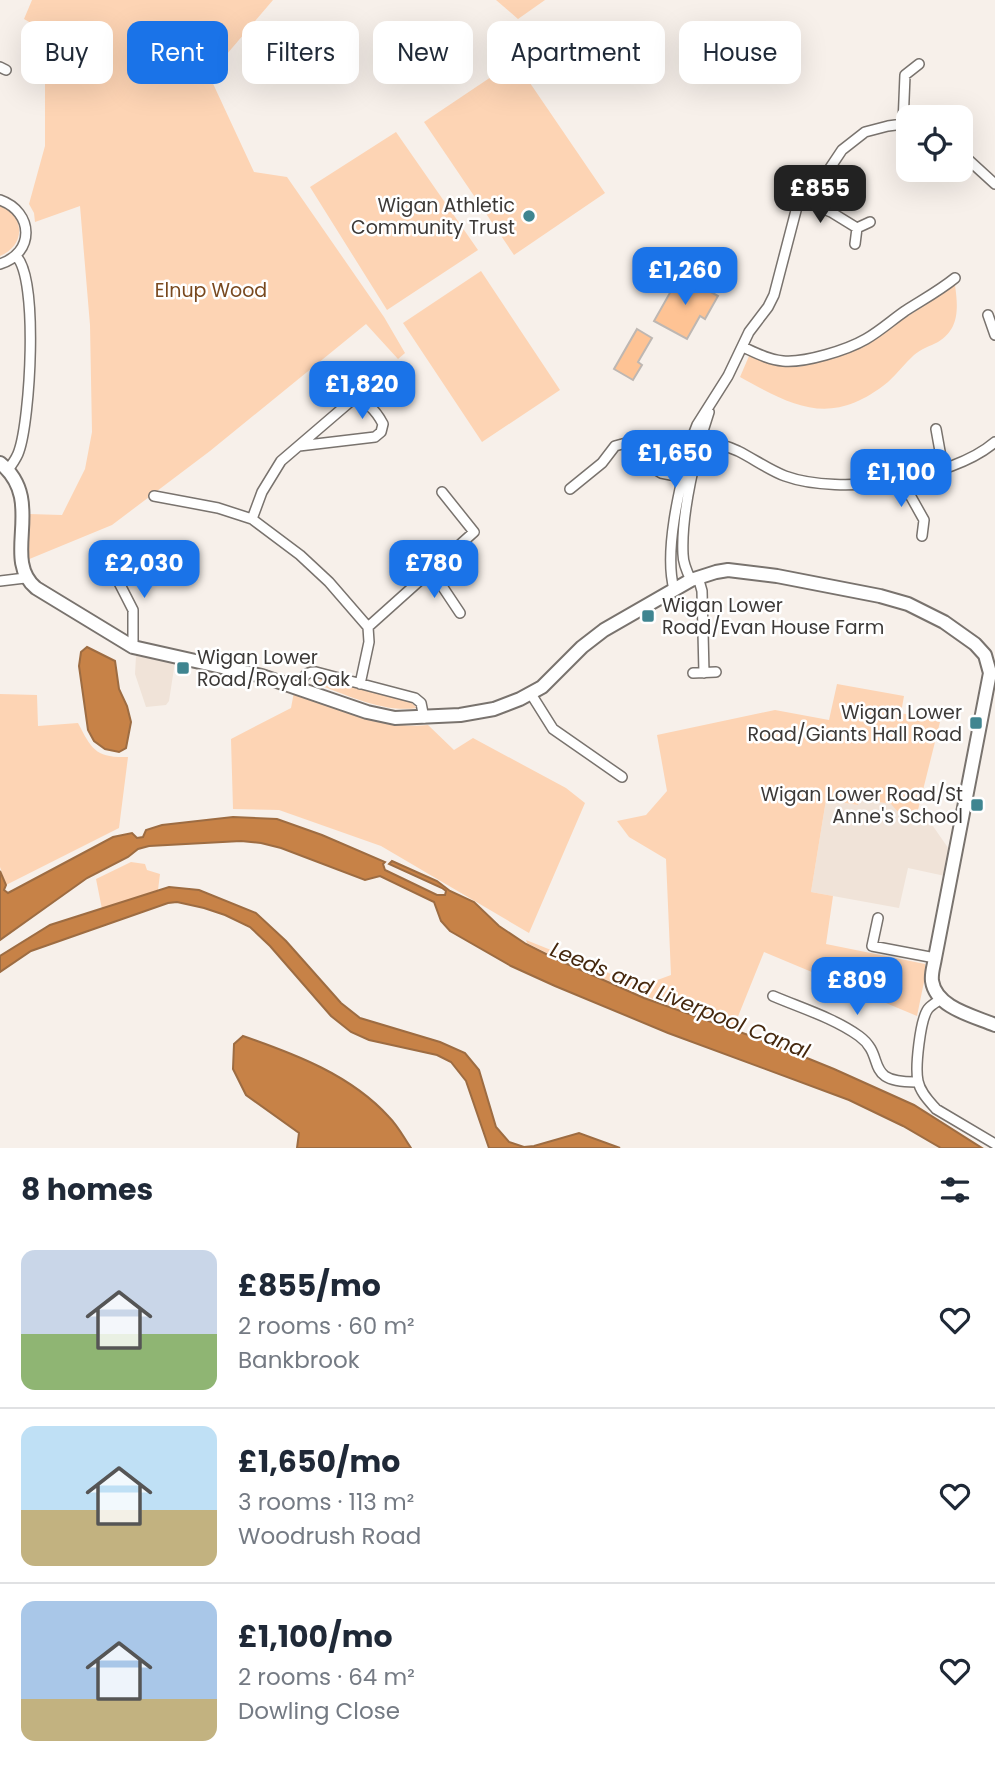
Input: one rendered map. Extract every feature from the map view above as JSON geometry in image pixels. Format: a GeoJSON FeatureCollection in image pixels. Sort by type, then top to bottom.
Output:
{"type":"FeatureCollection","features":[{"type":"Feature","properties":{"kind":"main road"},"geometry":{"type":"LineString","coordinates":[[4,467],[18,485],[20,494],[19,560],[29,584],[133,646],[148,652],[237,670],[299,687],[383,716],[452,716],[494,709],[531,694],[552,679],[593,638],[674,589],[695,579],[727,570],[893,599],[928,613],[957,630],[982,650],[992,662],[932,982],[941,999],[960,1011],[995,1025]]}},
{"type":"Feature","properties":{"kind":"street"},"geometry":{"type":"LineString","coordinates":[[906,105],[905,75],[919,64]]}},
{"type":"Feature","properties":{"kind":"street"},"geometry":{"type":"LineString","coordinates":[[674,589],[671,567],[673,533],[697,425],[774,295],[799,199],[824,177],[842,150],[865,132],[896,127]]}},
{"type":"Feature","properties":{"kind":"street"},"geometry":{"type":"LineString","coordinates":[[973,164],[995,184]]}},
{"type":"Feature","properties":{"kind":"street"},"geometry":{"type":"LineString","coordinates":[[799,199],[831,212],[857,229]]}},
{"type":"Feature","properties":{"kind":"street"},"geometry":{"type":"LineString","coordinates":[[0,200],[17,209],[26,228],[26,238],[16,256],[0,264]]}},
{"type":"Feature","properties":{"kind":"street"},"geometry":{"type":"LineString","coordinates":[[857,229],[870,222]]}},
{"type":"Feature","properties":{"kind":"street"},"geometry":{"type":"LineString","coordinates":[[855,244],[857,229]]}},
{"type":"Feature","properties":{"kind":"street"},"geometry":{"type":"LineString","coordinates":[[4,467],[19,452],[30,360],[26,279],[21,261],[16,256]]}},
{"type":"Feature","properties":{"kind":"street"},"geometry":{"type":"LineString","coordinates":[[743,347],[764,356],[794,362],[848,348],[865,340],[939,284],[955,278]]}},
{"type":"Feature","properties":{"kind":"street"},"geometry":{"type":"LineString","coordinates":[[988,315],[995,335]]}},
{"type":"Feature","properties":{"kind":"street"},"geometry":{"type":"LineString","coordinates":[[252,519],[273,471],[281,461],[354,400],[366,402],[383,424],[381,432],[375,437],[299,446]]}},
{"type":"Feature","properties":{"kind":"street"},"geometry":{"type":"LineString","coordinates":[[936,429],[943,468]]}},
{"type":"Feature","properties":{"kind":"street"},"geometry":{"type":"LineString","coordinates":[[696,439],[729,447],[783,475],[812,484],[872,484],[901,479],[957,464],[995,442]]}},
{"type":"Feature","properties":{"kind":"street"},"geometry":{"type":"LineString","coordinates":[[570,489],[578,477],[602,463],[615,446],[626,443],[635,447],[653,468],[687,478]]}},
{"type":"Feature","properties":{"kind":"street"},"geometry":{"type":"LineString","coordinates":[[687,478],[683,556],[702,588],[704,673]]}},
{"type":"Feature","properties":{"kind":"street"},"geometry":{"type":"LineString","coordinates":[[901,479],[924,520],[922,536]]}},
{"type":"Feature","properties":{"kind":"street"},"geometry":{"type":"LineString","coordinates":[[368,627],[474,532],[442,492]]}},
{"type":"Feature","properties":{"kind":"street"},"geometry":{"type":"LineString","coordinates":[[155,496],[218,508],[252,519],[300,555],[329,582],[368,627],[369,642],[360,684]]}},
{"type":"Feature","properties":{"kind":"street"},"geometry":{"type":"LineString","coordinates":[[110,565],[133,610],[133,646]]}},
{"type":"Feature","properties":{"kind":"street"},"geometry":{"type":"LineString","coordinates":[[432,570],[460,613]]}},
{"type":"Feature","properties":{"kind":"street"},"geometry":{"type":"LineString","coordinates":[[0,580],[25,578]]}},
{"type":"Feature","properties":{"kind":"street"},"geometry":{"type":"LineString","coordinates":[[299,687],[303,676],[311,671],[418,700],[423,707],[424,718]]}},
{"type":"Feature","properties":{"kind":"street"},"geometry":{"type":"LineString","coordinates":[[693,673],[716,672]]}},
{"type":"Feature","properties":{"kind":"street"},"geometry":{"type":"LineString","coordinates":[[531,694],[553,729],[619,770]]}},
{"type":"Feature","properties":{"kind":"street"},"geometry":{"type":"LineString","coordinates":[[878,918],[873,946],[935,958]]}},
{"type":"Feature","properties":{"kind":"street"},"geometry":{"type":"LineString","coordinates":[[773,996],[837,1023],[861,1037],[873,1053],[879,1071],[893,1080],[918,1082]]}},
{"type":"Feature","properties":{"kind":"street"},"geometry":{"type":"LineString","coordinates":[[941,999],[930,1006],[924,1018],[918,1082],[928,1101],[936,1109],[995,1144]]}},
{"type":"Feature","properties":{"kind":"shaded area"},"geometry":{"type":"Polygon","coordinates":[[[87,647],[115,661],[119,689],[131,722],[126,748],[119,752],[105,749],[94,741],[88,730],[79,666],[81,652],[87,647]]]}},
{"type":"Feature","properties":{"kind":"shaded area"},"geometry":{"type":"Polygon","coordinates":[[[136,656],[175,662],[169,701],[166,705],[146,707],[135,674],[136,656]]]}},
{"type":"Feature","properties":{"kind":"shaded area"},"geometry":{"type":"Polygon","coordinates":[[[860,799],[892,804],[897,811],[928,819],[951,852],[945,876],[908,868],[899,908],[811,892],[826,800],[858,805],[860,799]]]}},
{"type":"Feature","properties":{"kind":"shaded area","name":"Leeds and Liverpool Canal"},"geometry":{"type":"Polygon","coordinates":[[[233,817],[277,819],[322,835],[385,862],[385,870],[437,895],[445,895],[446,891],[442,888],[389,864],[392,861],[437,881],[450,891],[474,902],[499,926],[556,959],[644,998],[834,1069],[914,1105],[982,1148],[941,1148],[849,1100],[668,1033],[555,986],[511,966],[450,931],[441,921],[434,902],[380,876],[365,880],[261,843],[241,841],[149,846],[138,849],[87,878],[0,940],[0,871],[6,885],[4,890],[8,893],[113,837],[132,833],[137,838],[143,837],[146,830],[162,825],[233,817]]]}},
{"type":"Feature","properties":{"kind":"shaded area"},"geometry":{"type":"Polygon","coordinates":[[[169,887],[199,890],[256,913],[286,941],[341,1003],[360,1018],[440,1042],[465,1053],[479,1070],[496,1127],[509,1142],[524,1147],[534,1146],[579,1133],[620,1148],[489,1148],[466,1081],[451,1062],[437,1055],[369,1040],[351,1032],[331,1016],[250,927],[204,908],[177,902],[168,903],[31,951],[0,972],[0,956],[50,925],[169,887]]]}},
{"type":"Feature","properties":{"kind":"shaded area"},"geometry":{"type":"Polygon","coordinates":[[[243,1036],[302,1058],[357,1089],[392,1121],[411,1148],[297,1148],[299,1133],[246,1095],[233,1069],[234,1044],[243,1036]]]}},
{"type":"Feature","properties":{"kind":"green space","name":"Elnup Wood"},"geometry":{"type":"Polygon","coordinates":[[[32,0],[273,0],[255,21],[242,21],[242,36],[228,53],[228,21],[127,21],[127,84],[213,84],[254,172],[287,177],[384,317],[405,353],[398,359],[366,324],[210,451],[112,525],[27,560],[29,514],[62,515],[85,469],[92,432],[90,325],[80,206],[35,222],[29,204],[45,146],[45,84],[113,84],[113,21],[24,19],[32,0]]]}},
{"type":"Feature","properties":{"kind":"green space"},"geometry":{"type":"Polygon","coordinates":[[[496,0],[545,0],[518,19],[496,0]]]}},
{"type":"Feature","properties":{"kind":"green space"},"geometry":{"type":"Polygon","coordinates":[[[487,80],[487,84],[531,84],[605,193],[514,255],[424,122],[487,80]]]}},
{"type":"Feature","properties":{"kind":"green space"},"geometry":{"type":"Polygon","coordinates":[[[396,132],[478,250],[387,310],[310,187],[396,132]]]}},
{"type":"Feature","properties":{"kind":"green space"},"geometry":{"type":"Polygon","coordinates":[[[0,204],[14,216],[19,230],[14,245],[0,256],[0,204]]]}},
{"type":"Feature","properties":{"kind":"green space"},"geometry":{"type":"Polygon","coordinates":[[[481,271],[560,390],[482,442],[403,323],[481,271]]]}},
{"type":"Feature","properties":{"kind":"green space"},"geometry":{"type":"Polygon","coordinates":[[[955,285],[956,317],[945,337],[914,355],[888,382],[849,405],[814,408],[797,404],[740,377],[749,356],[787,367],[798,367],[843,355],[872,340],[955,285]]]}},
{"type":"Feature","properties":{"kind":"green space"},"geometry":{"type":"Polygon","coordinates":[[[321,679],[409,700],[417,708],[379,706],[316,684],[321,679]]]}},
{"type":"Feature","properties":{"kind":"green space"},"geometry":{"type":"Polygon","coordinates":[[[837,684],[904,696],[901,713],[940,722],[917,814],[897,811],[891,804],[860,799],[858,805],[826,800],[811,892],[833,896],[826,944],[925,964],[917,1016],[764,952],[733,1029],[603,978],[527,943],[526,940],[641,986],[671,975],[666,859],[629,837],[617,821],[646,815],[667,791],[657,735],[775,710],[829,720],[837,684]]]}},
{"type":"Feature","properties":{"kind":"green space"},"geometry":{"type":"Polygon","coordinates":[[[294,692],[376,720],[411,726],[428,725],[454,750],[473,738],[566,788],[585,803],[529,933],[381,846],[279,810],[233,809],[231,739],[291,708],[294,692]]]}},
{"type":"Feature","properties":{"kind":"green space"},"geometry":{"type":"Polygon","coordinates":[[[0,694],[37,695],[38,726],[78,723],[96,750],[109,756],[128,757],[119,828],[6,885],[0,867],[0,694]]]}},
{"type":"Feature","properties":{"kind":"green space"},"geometry":{"type":"Polygon","coordinates":[[[131,862],[145,864],[147,870],[160,874],[158,890],[102,909],[96,879],[131,862]]]}},
{"type":"Feature","properties":{"kind":"building"},"geometry":{"type":"Polygon","coordinates":[[[680,275],[718,296],[705,319],[700,316],[687,339],[654,321],[680,275]]]}},
{"type":"Feature","properties":{"kind":"building"},"geometry":{"type":"Polygon","coordinates":[[[637,329],[652,338],[638,362],[642,365],[633,380],[614,369],[637,329]]]}},
{"type":"Feature","properties":{"kind":"place","name":"Wigan Athletic Community Trust"},"geometry":{"type":"Point","coordinates":[529,216]}},
{"type":"Feature","properties":{"kind":"place","name":"Wigan Lower Road/Evan House Farm"},"geometry":{"type":"Point","coordinates":[648,616]}},
{"type":"Feature","properties":{"kind":"place","name":"Wigan Lower Road/Royal Oak"},"geometry":{"type":"Point","coordinates":[183,668]}},
{"type":"Feature","properties":{"kind":"place","name":"Wigan Lower Road/Giants Hall Road"},"geometry":{"type":"Point","coordinates":[976,723]}},
{"type":"Feature","properties":{"kind":"place","name":"Wigan Lower Road/St Anne's School"},"geometry":{"type":"Point","coordinates":[977,805]}}]}
